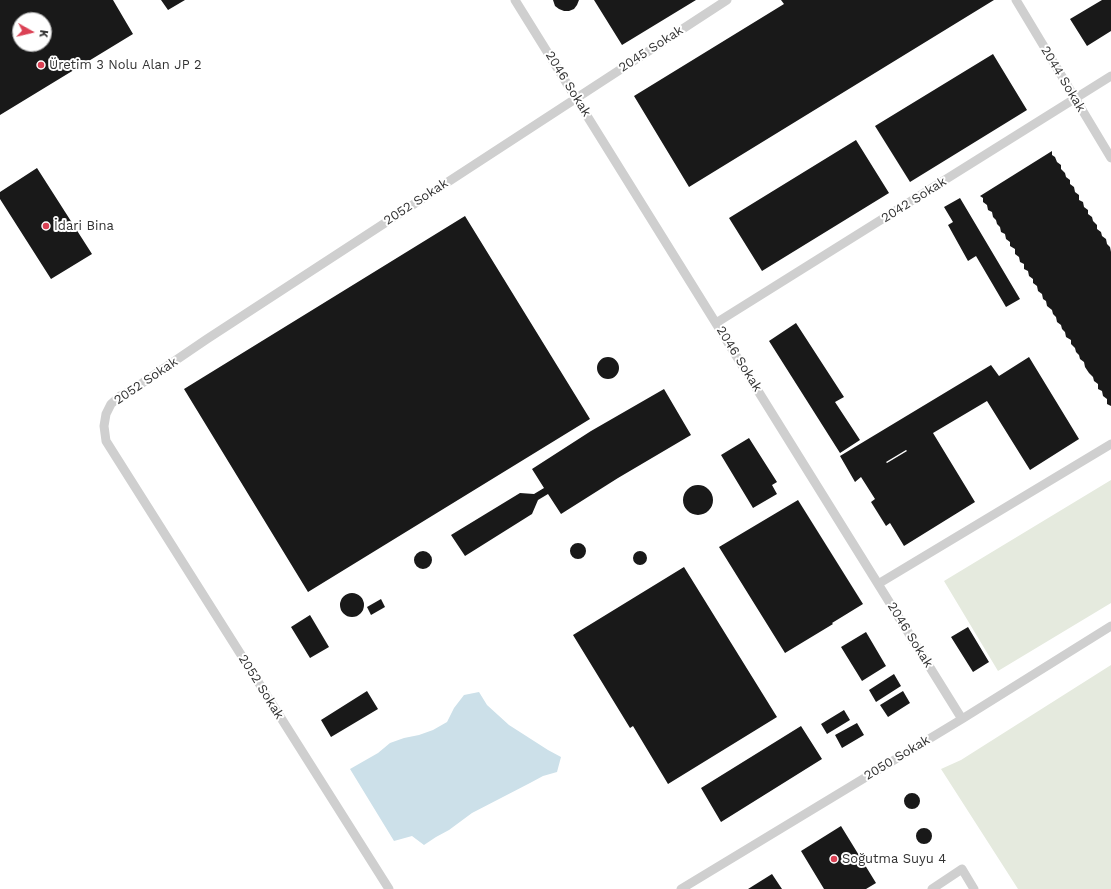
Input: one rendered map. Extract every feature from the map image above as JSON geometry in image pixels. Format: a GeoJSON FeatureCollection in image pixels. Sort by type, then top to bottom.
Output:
{"type":"FeatureCollection","features":[{"type":"Feature","properties":{"kind":"lane","name":"2046 Sokak"},"geometry":{"type":"LineString","coordinates":[[515,0],[962,719]]}},
{"type":"Feature","properties":{"kind":"lane","name":"2045 Sokak"},"geometry":{"type":"LineString","coordinates":[[576,98],[727,0]]}},
{"type":"Feature","properties":{"kind":"lane","name":"2044 Sokak"},"geometry":{"type":"LineString","coordinates":[[1016,0],[1111,158]]}},
{"type":"Feature","properties":{"kind":"lane","name":"2042 Sokak"},"geometry":{"type":"LineString","coordinates":[[716,323],[1111,76]]}},
{"type":"Feature","properties":{"kind":"lane","name":"2052 Sokak"},"geometry":{"type":"LineString","coordinates":[[389,889],[106,441],[104,435],[105,420],[111,404],[120,396],[132,390],[207,339],[576,98]]}},
{"type":"Feature","properties":{"kind":"lane"},"geometry":{"type":"LineString","coordinates":[[878,584],[1111,444]]}},
{"type":"Feature","properties":{"kind":"lane","name":"2050 Sokak"},"geometry":{"type":"LineString","coordinates":[[681,889],[962,719],[1111,626]]}},
{"type":"Feature","properties":{"kind":"lane"},"geometry":{"type":"LineString","coordinates":[[932,889],[962,870],[974,889]]}},
{"type":"Feature","properties":{"kind":"shaded area"},"geometry":{"type":"Polygon","coordinates":[[[1111,480],[1111,603],[998,671],[944,581],[1111,480]]]}},
{"type":"Feature","properties":{"kind":"shaded area"},"geometry":{"type":"Polygon","coordinates":[[[1111,665],[1111,889],[1018,889],[941,769],[961,760],[1111,665]]]}},
{"type":"Feature","properties":{"kind":"water"},"geometry":{"type":"Polygon","coordinates":[[[479,692],[487,705],[509,725],[561,757],[557,772],[543,776],[472,813],[449,830],[424,845],[412,836],[394,841],[350,769],[378,753],[390,743],[433,730],[447,722],[454,708],[464,695],[479,692]]]}},
{"type":"Feature","properties":{"kind":"building","name":"Üretim 3 Nolu Alan JP 2"},"geometry":{"type":"Polygon","coordinates":[[[0,0],[113,0],[133,34],[0,115],[0,0]]]}},
{"type":"Feature","properties":{"kind":"building"},"geometry":{"type":"Polygon","coordinates":[[[161,0],[185,0],[168,10],[161,0]]]}},
{"type":"Feature","properties":{"kind":"building"},"geometry":{"type":"Polygon","coordinates":[[[553,0],[579,0],[574,9],[564,11],[555,6],[553,0]]]}},
{"type":"Feature","properties":{"kind":"building"},"geometry":{"type":"Polygon","coordinates":[[[594,0],[696,0],[622,45],[594,0]]]}},
{"type":"Feature","properties":{"kind":"building"},"geometry":{"type":"Polygon","coordinates":[[[781,0],[994,0],[689,187],[634,96],[784,4],[781,0]]]}},
{"type":"Feature","properties":{"kind":"building"},"geometry":{"type":"Polygon","coordinates":[[[1102,0],[1111,0],[1111,31],[1087,46],[1070,19],[1102,0]]]}},
{"type":"Feature","properties":{"kind":"building"},"geometry":{"type":"Polygon","coordinates":[[[993,54],[1027,110],[910,182],[875,126],[993,54]]]}},
{"type":"Feature","properties":{"kind":"building"},"geometry":{"type":"Polygon","coordinates":[[[856,140],[889,193],[762,271],[729,218],[856,140]]]}},
{"type":"Feature","properties":{"kind":"building"},"geometry":{"type":"Polygon","coordinates":[[[1052,151],[1052,155],[1061,165],[1061,169],[1070,180],[1070,184],[1079,195],[1079,200],[1083,202],[1084,207],[1088,210],[1088,214],[1097,225],[1097,229],[1101,232],[1102,236],[1106,239],[1107,244],[1110,247],[1111,406],[1107,404],[1107,399],[1103,396],[1102,391],[1098,389],[1098,384],[1094,381],[1093,377],[1085,367],[1084,362],[1080,359],[1075,348],[1071,344],[1071,340],[1066,337],[1065,332],[1061,325],[1057,322],[1052,310],[1047,306],[1042,294],[1033,283],[1033,279],[1029,276],[1028,271],[1024,269],[1024,264],[1020,262],[1019,257],[1015,254],[1015,249],[1010,246],[1010,242],[1006,239],[1005,234],[1001,232],[992,212],[988,210],[987,205],[983,202],[983,198],[980,196],[1052,151]]]}},
{"type":"Feature","properties":{"kind":"building","name":"İdari Bina"},"geometry":{"type":"Polygon","coordinates":[[[37,168],[92,254],[51,279],[0,199],[0,192],[37,168]]]}},
{"type":"Feature","properties":{"kind":"building"},"geometry":{"type":"Polygon","coordinates":[[[960,198],[1020,299],[1006,307],[976,256],[968,261],[948,225],[953,222],[944,207],[960,198]]]}},
{"type":"Feature","properties":{"kind":"building"},"geometry":{"type":"Polygon","coordinates":[[[465,216],[590,419],[308,592],[184,389],[465,216]]]}},
{"type":"Feature","properties":{"kind":"building"},"geometry":{"type":"Polygon","coordinates":[[[796,323],[844,397],[835,402],[860,440],[840,453],[769,341],[796,323]]]}},
{"type":"Feature","properties":{"kind":"building"},"geometry":{"type":"Polygon","coordinates":[[[604,357],[612,357],[619,364],[619,372],[612,379],[604,379],[597,372],[597,364],[604,357]]]}},
{"type":"Feature","properties":{"kind":"building"},"geometry":{"type":"Polygon","coordinates":[[[1029,357],[1079,439],[1030,470],[987,401],[933,433],[975,502],[904,546],[890,523],[886,526],[871,502],[875,499],[861,477],[855,482],[840,456],[991,365],[999,376],[1029,357]],[[906,450],[886,462],[887,463],[907,451],[906,450]]]}},
{"type":"Feature","properties":{"kind":"building"},"geometry":{"type":"Polygon","coordinates":[[[664,389],[691,435],[561,514],[548,494],[538,500],[532,514],[465,556],[451,535],[520,493],[534,494],[544,488],[532,469],[591,431],[664,389]]]}},
{"type":"Feature","properties":{"kind":"building"},"geometry":{"type":"Polygon","coordinates":[[[749,438],[777,482],[772,485],[777,494],[753,508],[721,455],[749,438]]]}},
{"type":"Feature","properties":{"kind":"building"},"geometry":{"type":"Polygon","coordinates":[[[698,485],[709,489],[713,500],[709,511],[698,515],[687,511],[683,500],[687,489],[698,485]]]}},
{"type":"Feature","properties":{"kind":"building"},"geometry":{"type":"Polygon","coordinates":[[[798,500],[863,604],[785,653],[719,547],[798,500]]]}},
{"type":"Feature","properties":{"kind":"building"},"geometry":{"type":"Polygon","coordinates":[[[578,543],[585,548],[586,551],[581,558],[578,559],[571,554],[570,551],[575,544],[578,543]]]}},
{"type":"Feature","properties":{"kind":"building"},"geometry":{"type":"Polygon","coordinates":[[[423,551],[429,554],[432,560],[429,566],[423,569],[417,566],[414,560],[417,554],[423,551]]]}},
{"type":"Feature","properties":{"kind":"building"},"geometry":{"type":"Polygon","coordinates":[[[640,551],[645,553],[647,558],[645,563],[640,565],[635,563],[633,558],[635,553],[640,551]]]}},
{"type":"Feature","properties":{"kind":"building"},"geometry":{"type":"Polygon","coordinates":[[[684,567],[777,717],[668,784],[633,726],[630,728],[573,635],[684,567]]]}},
{"type":"Feature","properties":{"kind":"building"},"geometry":{"type":"Polygon","coordinates":[[[352,593],[360,597],[364,605],[360,613],[352,617],[344,613],[340,605],[344,597],[352,593]]]}},
{"type":"Feature","properties":{"kind":"building"},"geometry":{"type":"Polygon","coordinates":[[[381,599],[385,607],[371,615],[367,607],[381,599]]]}},
{"type":"Feature","properties":{"kind":"building"},"geometry":{"type":"Polygon","coordinates":[[[310,615],[329,647],[310,658],[291,627],[310,615]]]}},
{"type":"Feature","properties":{"kind":"building"},"geometry":{"type":"Polygon","coordinates":[[[968,627],[989,662],[973,672],[951,637],[968,627]]]}},
{"type":"Feature","properties":{"kind":"building"},"geometry":{"type":"Polygon","coordinates":[[[866,632],[886,666],[862,681],[841,647],[866,632]]]}},
{"type":"Feature","properties":{"kind":"building"},"geometry":{"type":"Polygon","coordinates":[[[894,674],[901,686],[876,702],[869,690],[894,674]]]}},
{"type":"Feature","properties":{"kind":"building"},"geometry":{"type":"Polygon","coordinates":[[[367,691],[378,709],[331,737],[321,720],[367,691]]]}},
{"type":"Feature","properties":{"kind":"building"},"geometry":{"type":"Polygon","coordinates":[[[903,691],[910,703],[888,717],[880,705],[903,691]]]}},
{"type":"Feature","properties":{"kind":"building"},"geometry":{"type":"Polygon","coordinates":[[[844,710],[850,720],[827,734],[821,724],[844,710]]]}},
{"type":"Feature","properties":{"kind":"building"},"geometry":{"type":"Polygon","coordinates":[[[857,723],[864,735],[842,748],[835,735],[857,723]]]}},
{"type":"Feature","properties":{"kind":"building"},"geometry":{"type":"Polygon","coordinates":[[[801,726],[822,759],[721,822],[701,788],[801,726]]]}},
{"type":"Feature","properties":{"kind":"building"},"geometry":{"type":"Polygon","coordinates":[[[909,793],[915,793],[920,798],[918,807],[915,809],[909,809],[904,804],[904,798],[909,793]]]}},
{"type":"Feature","properties":{"kind":"building","name":"Soğutma Suyu 4"},"geometry":{"type":"Polygon","coordinates":[[[841,826],[876,883],[866,889],[824,889],[801,851],[841,826]]]}},
{"type":"Feature","properties":{"kind":"building"},"geometry":{"type":"Polygon","coordinates":[[[924,828],[930,830],[932,836],[930,842],[924,844],[918,842],[916,836],[918,830],[924,828]]]}},
{"type":"Feature","properties":{"kind":"building"},"geometry":{"type":"Polygon","coordinates":[[[772,874],[782,889],[748,889],[772,874]]]}},
{"type":"Feature","properties":{"kind":"place","name":"Üretim 3 Nolu Alan JP 2"},"geometry":{"type":"Point","coordinates":[41,65]}},
{"type":"Feature","properties":{"kind":"place","name":"İdari Bina"},"geometry":{"type":"Point","coordinates":[46,226]}},
{"type":"Feature","properties":{"kind":"place","name":"Soğutma Suyu 4"},"geometry":{"type":"Point","coordinates":[834,859]}}]}
